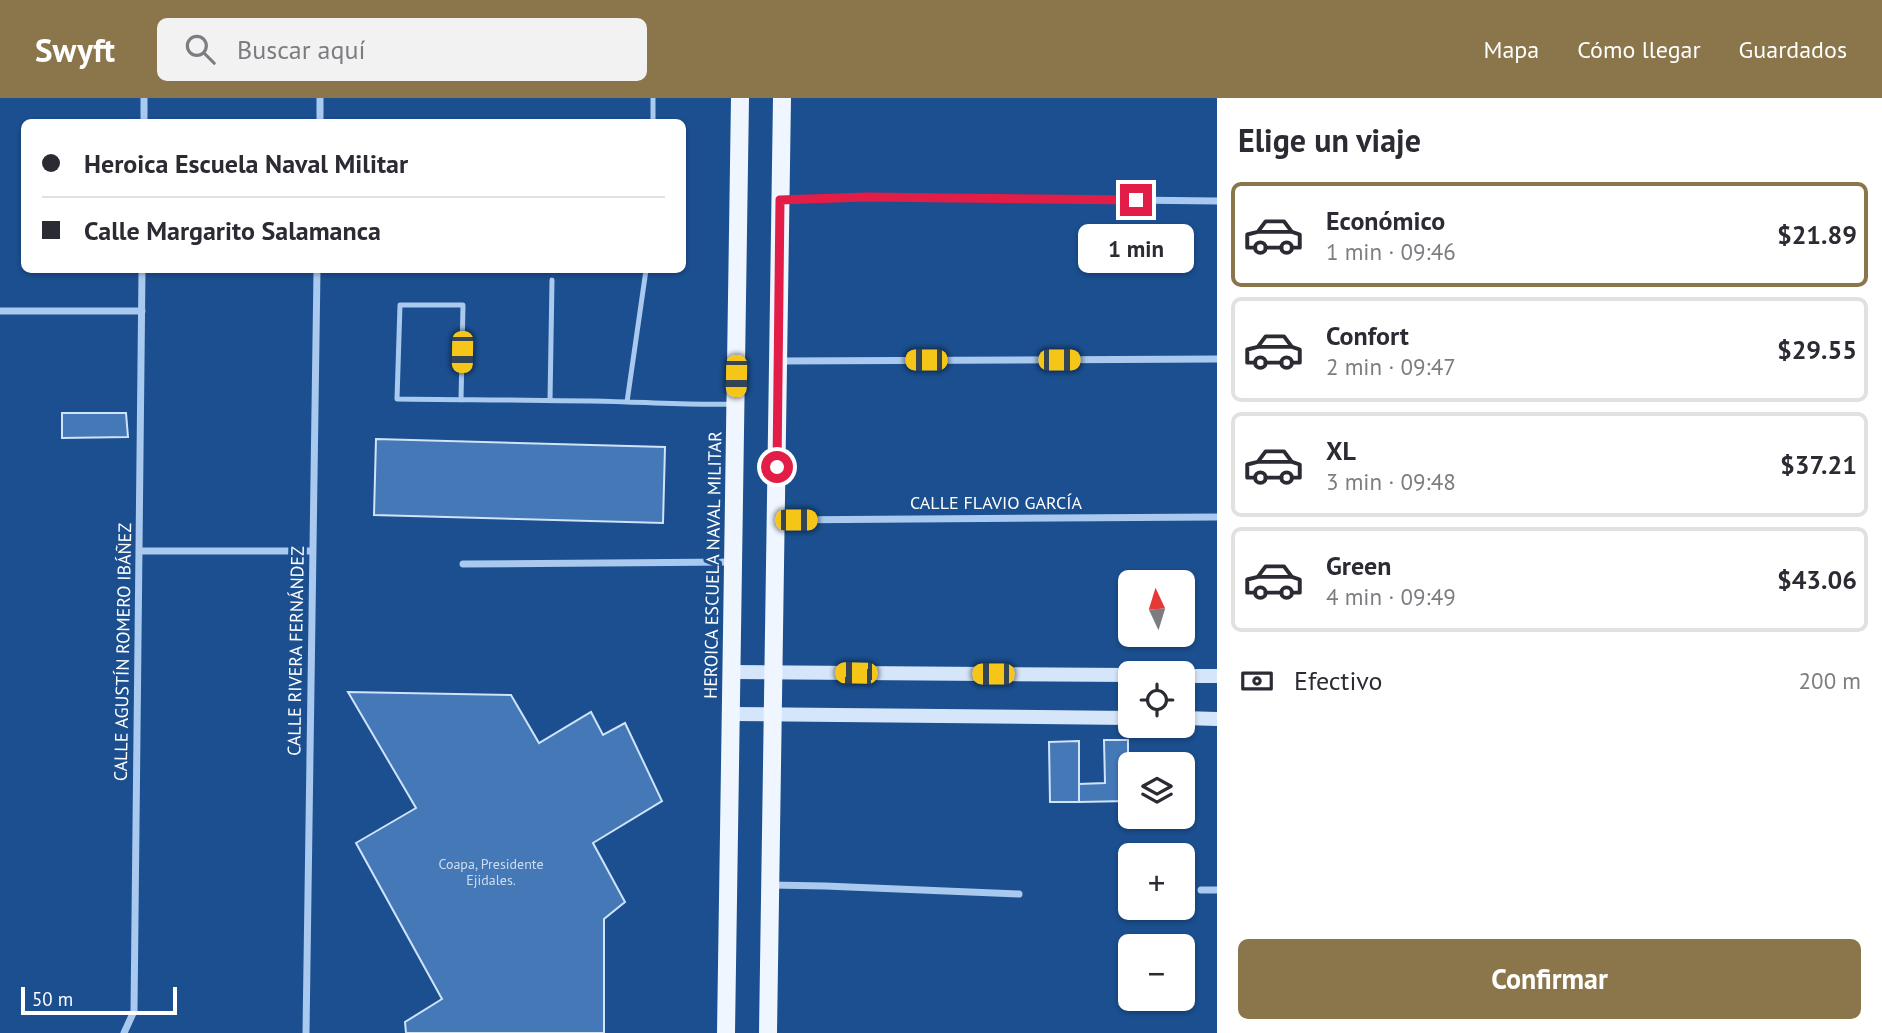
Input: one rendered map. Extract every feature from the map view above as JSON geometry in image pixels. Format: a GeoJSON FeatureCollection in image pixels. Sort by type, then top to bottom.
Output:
{"type":"FeatureCollection","features":[{"type":"Feature","properties":{"kind":"main road","name":"HEROICA ESCUELA NAVAL MILITAR"},"geometry":{"type":"LineString","coordinates":[[726,1033],[740,98]]}},
{"type":"Feature","properties":{"kind":"main road"},"geometry":{"type":"LineString","coordinates":[[768,1033],[782,98]]}},
{"type":"Feature","properties":{"kind":"street"},"geometry":{"type":"LineString","coordinates":[[144,98],[144,119]]}},
{"type":"Feature","properties":{"kind":"street"},"geometry":{"type":"LineString","coordinates":[[320,98],[320,119]]}},
{"type":"Feature","properties":{"kind":"street"},"geometry":{"type":"LineString","coordinates":[[780,200],[866,197],[1217,201]]}},
{"type":"Feature","properties":{"kind":"street","name":"CALLE AGUSTÍN ROMERO IBÁÑEZ"},"geometry":{"type":"LineString","coordinates":[[124,1033],[135,1011],[142,273]]}},
{"type":"Feature","properties":{"kind":"street","name":"CALLE RIVERA FERNÁNDEZ"},"geometry":{"type":"LineString","coordinates":[[306,1033],[317,273]]}},
{"type":"Feature","properties":{"kind":"street"},"geometry":{"type":"LineString","coordinates":[[0,311],[142,311]]}},
{"type":"Feature","properties":{"kind":"street"},"geometry":{"type":"LineString","coordinates":[[778,362],[1217,359]]}},
{"type":"Feature","properties":{"kind":"street","name":"CALLE FLAVIO GARCÍA"},"geometry":{"type":"LineString","coordinates":[[776,520],[1217,517]]}},
{"type":"Feature","properties":{"kind":"street"},"geometry":{"type":"LineString","coordinates":[[140,551],[313,551]]}},
{"type":"Feature","properties":{"kind":"street"},"geometry":{"type":"LineString","coordinates":[[463,564],[734,562]]}},
{"type":"Feature","properties":{"kind":"street"},"geometry":{"type":"LineString","coordinates":[[732,672],[1118,675]]}},
{"type":"Feature","properties":{"kind":"street"},"geometry":{"type":"LineString","coordinates":[[1195,676],[1217,676]]}},
{"type":"Feature","properties":{"kind":"street"},"geometry":{"type":"LineString","coordinates":[[732,714],[1118,718]]}},
{"type":"Feature","properties":{"kind":"street"},"geometry":{"type":"LineString","coordinates":[[1195,718],[1217,719]]}},
{"type":"Feature","properties":{"kind":"street"},"geometry":{"type":"LineString","coordinates":[[771,885],[1019,894]]}},
{"type":"Feature","properties":{"kind":"street"},"geometry":{"type":"LineString","coordinates":[[1201,890],[1217,890]]}},
{"type":"Feature","properties":{"kind":"lane"},"geometry":{"type":"LineString","coordinates":[[653,98],[653,119]]}},
{"type":"Feature","properties":{"kind":"lane"},"geometry":{"type":"LineString","coordinates":[[627,402],[646,273]]}},
{"type":"Feature","properties":{"kind":"lane"},"geometry":{"type":"LineString","coordinates":[[550,401],[552,280]]}},
{"type":"Feature","properties":{"kind":"lane"},"geometry":{"type":"LineString","coordinates":[[461,400],[463,305],[400,305],[397,398],[461,400],[627,402],[699,405],[736,404]]}},
{"type":"Feature","properties":{"kind":"building"},"geometry":{"type":"Polygon","coordinates":[[[62,413],[126,413],[128,437],[62,438],[62,413]]]}},
{"type":"Feature","properties":{"kind":"building"},"geometry":{"type":"Polygon","coordinates":[[[376,439],[665,447],[663,523],[374,515],[376,439]]]}},
{"type":"Feature","properties":{"kind":"building"},"geometry":{"type":"Polygon","coordinates":[[[348,692],[511,695],[539,743],[591,712],[603,735],[625,723],[662,801],[593,843],[625,902],[604,919],[604,1033],[406,1033],[405,1022],[442,999],[356,843],[416,808],[348,692]]]}},
{"type":"Feature","properties":{"kind":"building"},"geometry":{"type":"Polygon","coordinates":[[[1104,740],[1128,740],[1128,752],[1118,752],[1118,801],[1079,802],[1079,784],[1105,783],[1104,740]]]}},
{"type":"Feature","properties":{"kind":"building"},"geometry":{"type":"Polygon","coordinates":[[[1079,741],[1079,802],[1050,802],[1049,742],[1079,741]]]}},
{"type":"Feature","properties":{"kind":"route"},"geometry":{"type":"LineString","coordinates":[[777,467],[780,200],[866,197],[1136,200]]}}]}
